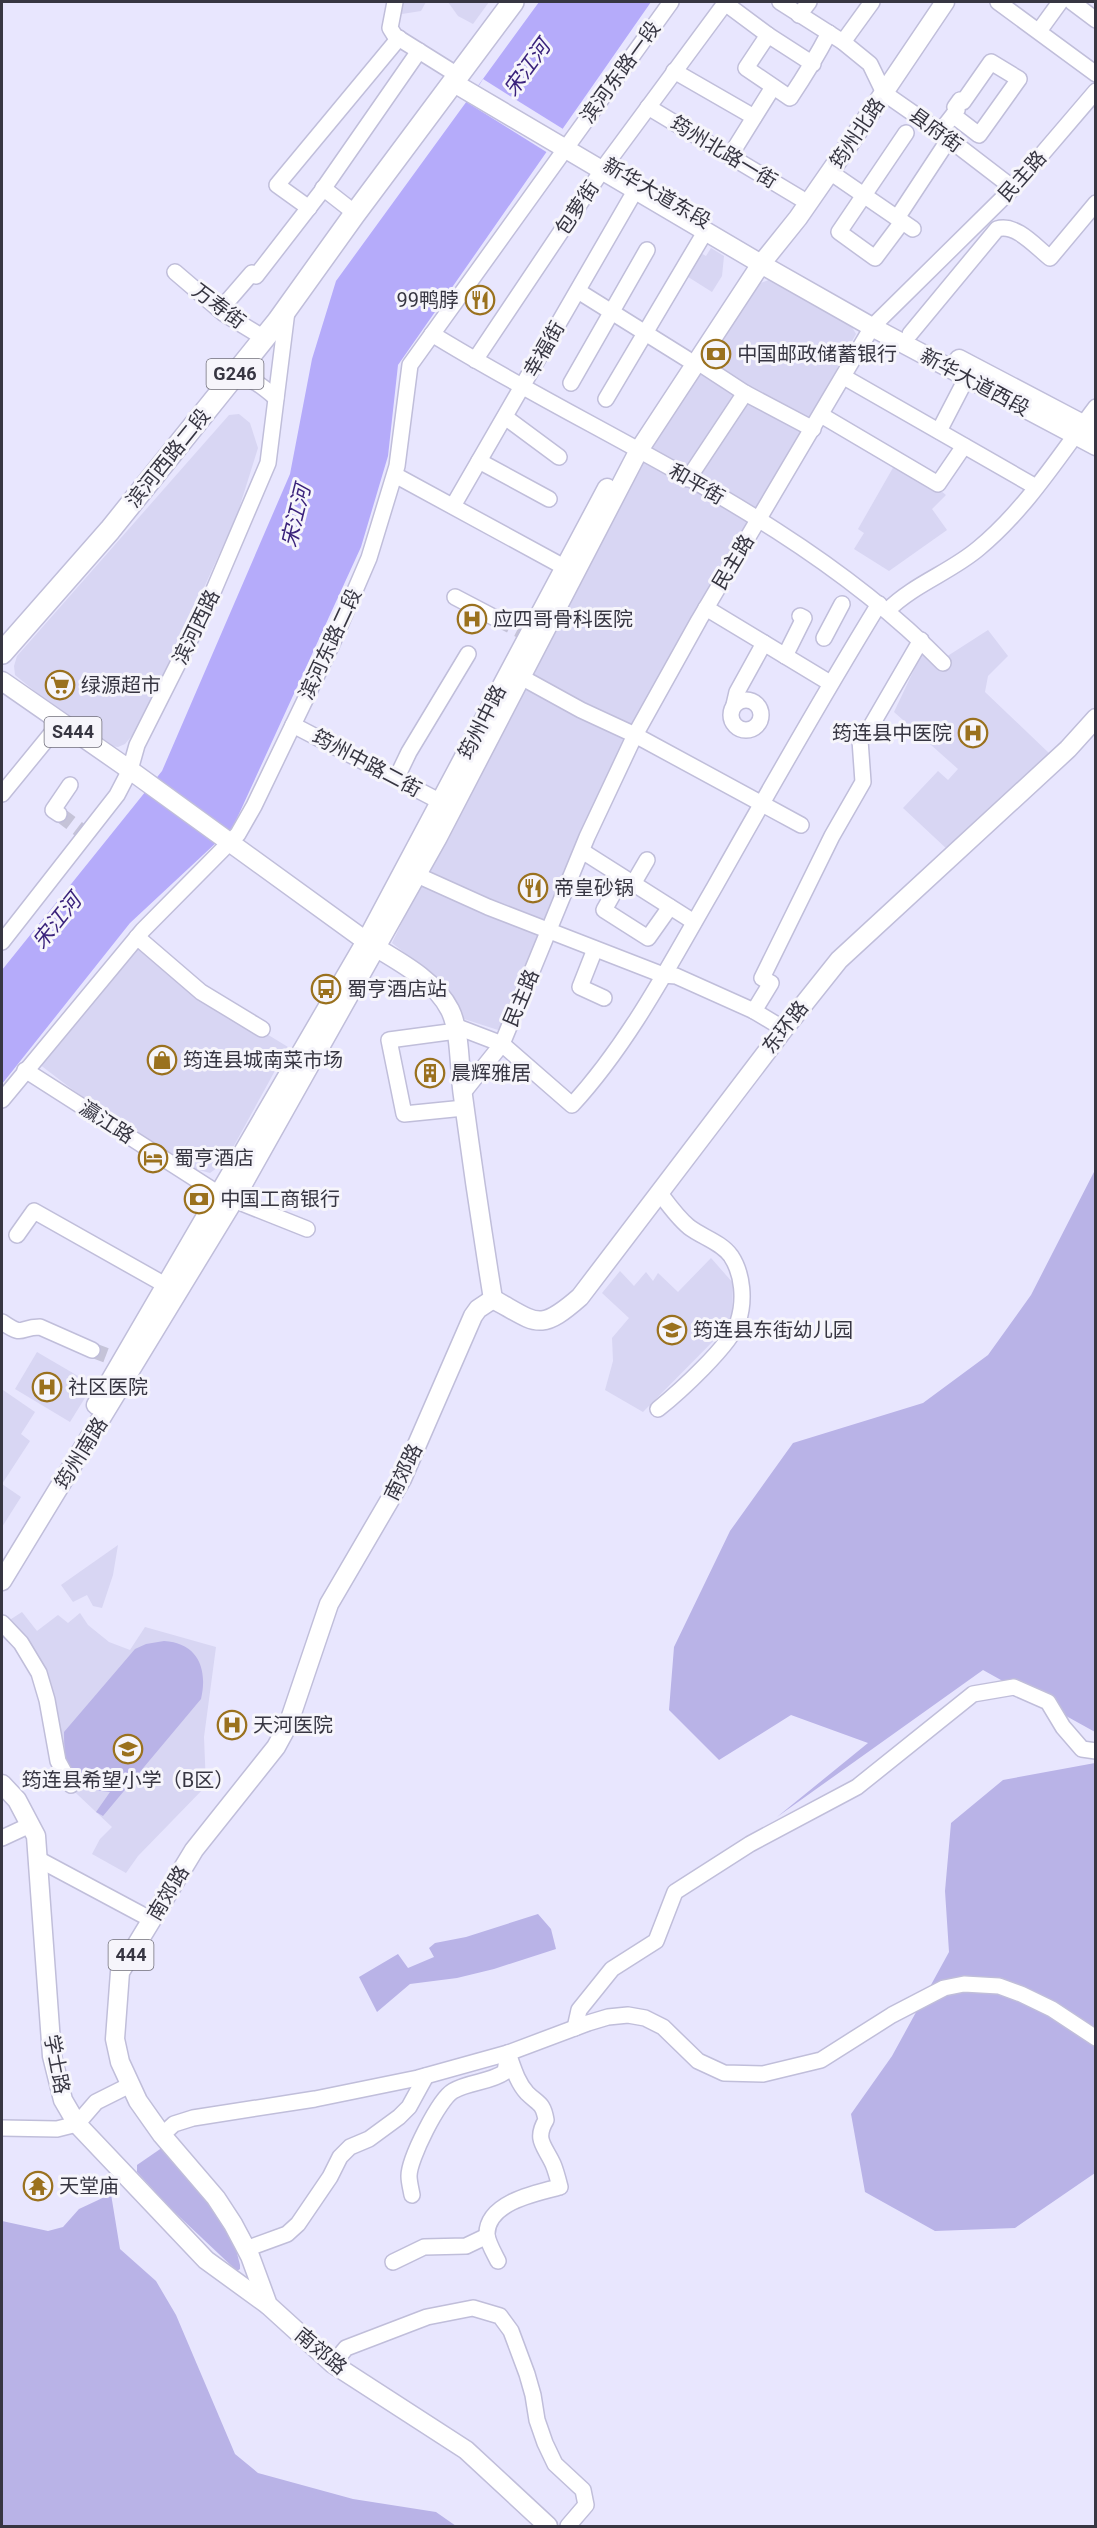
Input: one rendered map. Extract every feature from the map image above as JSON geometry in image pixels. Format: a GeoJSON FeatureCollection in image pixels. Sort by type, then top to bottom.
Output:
{"type":"FeatureCollection","features":[{"type":"Feature","properties":{"kind":"highway","name":"G246"},"geometry":{"type":"LineString","coordinates":[[456,80],[513,2]]}},
{"type":"Feature","properties":{"kind":"highway","name":"滨河西路二段"},"geometry":{"type":"LineString","coordinates":[[2,653],[110,530],[234,376],[456,80]]}},
{"type":"Feature","properties":{"kind":"main road","name":"筠州北路"},"geometry":{"type":"LineString","coordinates":[[759,257],[830,172],[933,2]]}},
{"type":"Feature","properties":{"kind":"main road","name":"筠州北路"},"geometry":{"type":"LineString","coordinates":[[759,257],[945,2]]}},
{"type":"Feature","properties":{"kind":"main road","name":"新华大道东段"},"geometry":{"type":"LineString","coordinates":[[456,80],[759,257]]}},
{"type":"Feature","properties":{"kind":"main road","name":"新华大道东段"},"geometry":{"type":"LineString","coordinates":[[604,167],[635,191],[705,232],[759,257]]}},
{"type":"Feature","properties":{"kind":"main road","name":"新华大道西段"},"geometry":{"type":"LineString","coordinates":[[759,257],[967,377],[1084,430]]}},
{"type":"Feature","properties":{"kind":"main road","name":"筠州中路"},"geometry":{"type":"LineString","coordinates":[[227,1197],[371,944],[525,633],[635,448],[759,257]]}},
{"type":"Feature","properties":{"kind":"main road","name":"新华大道西段"},"geometry":{"type":"LineString","coordinates":[[877,323],[910,334],[1084,430],[1095,446]]}},
{"type":"Feature","properties":{"kind":"main road","name":"筠州中路"},"geometry":{"type":"LineString","coordinates":[[371,944],[417,875],[521,677],[635,448]]}},
{"type":"Feature","properties":{"kind":"main road","name":"S444"},"geometry":{"type":"LineString","coordinates":[[2,681],[434,988],[451,1011],[455,1026],[463,1101],[493,1299]]}},
{"type":"Feature","properties":{"kind":"main road","name":"东环路"},"geometry":{"type":"LineString","coordinates":[[493,1299],[530,1319],[547,1320],[556,1317],[580,1297],[783,1029],[839,960],[1068,749],[1095,718]]}},
{"type":"Feature","properties":{"kind":"main road","name":"筠州南路"},"geometry":{"type":"LineString","coordinates":[[2,1560],[117,1360],[227,1197]]}},
{"type":"Feature","properties":{"kind":"main road","name":"筠州南路"},"geometry":{"type":"LineString","coordinates":[[2,1581],[227,1197]]}},
{"type":"Feature","properties":{"kind":"main road","name":"南郊路"},"geometry":{"type":"LineString","coordinates":[[493,1299],[478,1309],[473,1316],[402,1479],[329,1604],[288,1725],[276,1747],[194,1850],[120,1972],[115,2039],[130,2085],[138,2101],[162,2135],[216,2198],[246,2249],[268,2305],[333,2364],[466,2450],[548,2526]]}},
{"type":"Feature","properties":{"kind":"main road","name":"学士路"},"geometry":{"type":"LineString","coordinates":[[2,1784],[17,1800],[36,1836],[52,2056],[63,2100],[77,2124],[206,2260],[268,2305]]}},
{"type":"Feature","properties":{"kind":"street"},"geometry":{"type":"LineString","coordinates":[[395,2],[390,28],[399,38],[456,80]]}},
{"type":"Feature","properties":{"kind":"street","name":"滨河东路一段"},"geometry":{"type":"LineString","coordinates":[[561,142],[671,2]]}},
{"type":"Feature","properties":{"kind":"street"},"geometry":{"type":"LineString","coordinates":[[725,2],[768,35],[813,64]]}},
{"type":"Feature","properties":{"kind":"street","name":"包萝街"},"geometry":{"type":"LineString","coordinates":[[475,360],[604,167],[725,2]]}},
{"type":"Feature","properties":{"kind":"street","name":"县府街"},"geometry":{"type":"LineString","coordinates":[[780,2],[843,42],[870,64],[881,88],[1013,188]]}},
{"type":"Feature","properties":{"kind":"street"},"geometry":{"type":"LineString","coordinates":[[799,15],[809,2]]}},
{"type":"Feature","properties":{"kind":"street"},"geometry":{"type":"LineString","coordinates":[[843,42],[872,2]]}},
{"type":"Feature","properties":{"kind":"street"},"geometry":{"type":"LineString","coordinates":[[998,2],[1095,74]]}},
{"type":"Feature","properties":{"kind":"street"},"geometry":{"type":"LineString","coordinates":[[1039,31],[1060,2]]}},
{"type":"Feature","properties":{"kind":"street"},"geometry":{"type":"LineString","coordinates":[[1081,4],[1095,20]]}},
{"type":"Feature","properties":{"kind":"street"},"geometry":{"type":"LineString","coordinates":[[768,35],[746,68],[790,98],[813,64],[829,33]]}},
{"type":"Feature","properties":{"kind":"street"},"geometry":{"type":"LineString","coordinates":[[309,208],[277,185],[399,38]]}},
{"type":"Feature","properties":{"kind":"street"},"geometry":{"type":"LineString","coordinates":[[220,310],[252,273],[256,276],[309,208],[419,51]]}},
{"type":"Feature","properties":{"kind":"street"},"geometry":{"type":"LineString","coordinates":[[906,133],[839,232],[875,258],[904,223],[953,115],[957,110],[955,107],[960,100],[963,102],[991,62],[1019,79],[979,135],[953,115]]}},
{"type":"Feature","properties":{"kind":"street"},"geometry":{"type":"LineString","coordinates":[[674,71],[754,117]]}},
{"type":"Feature","properties":{"kind":"street"},"geometry":{"type":"LineString","coordinates":[[730,156],[773,87]]}},
{"type":"Feature","properties":{"kind":"street","name":"民主路"},"geometry":{"type":"LineString","coordinates":[[463,1101],[502,1044],[582,851],[635,735],[706,608],[877,323],[1013,188],[1095,91]]}},
{"type":"Feature","properties":{"kind":"street","name":"筠州北路一街"},"geometry":{"type":"LineString","coordinates":[[648,107],[800,198]]}},
{"type":"Feature","properties":{"kind":"street","name":"滨河东路二段"},"geometry":{"type":"LineString","coordinates":[[2,1101],[137,937],[230,843],[254,806],[369,558],[394,475],[410,365],[561,142]]}},
{"type":"Feature","properties":{"kind":"street"},"geometry":{"type":"LineString","coordinates":[[830,172],[904,223]]}},
{"type":"Feature","properties":{"kind":"street"},"geometry":{"type":"LineString","coordinates":[[323,188],[356,213]]}},
{"type":"Feature","properties":{"kind":"street","name":"幸福街"},"geometry":{"type":"LineString","coordinates":[[453,506],[635,191]]}},
{"type":"Feature","properties":{"kind":"street"},"geometry":{"type":"LineString","coordinates":[[910,334],[998,229],[1017,231],[1050,258],[1095,203]]}},
{"type":"Feature","properties":{"kind":"street"},"geometry":{"type":"LineString","coordinates":[[606,399],[705,232]]}},
{"type":"Feature","properties":{"kind":"street"},"geometry":{"type":"LineString","coordinates":[[571,383],[647,250]]}},
{"type":"Feature","properties":{"kind":"street","name":"万寿街"},"geometry":{"type":"LineString","coordinates":[[174,272],[220,310],[264,338]]}},
{"type":"Feature","properties":{"kind":"street"},"geometry":{"type":"LineString","coordinates":[[578,291],[745,393],[813,429]]}},
{"type":"Feature","properties":{"kind":"street","name":"滨河西路"},"geometry":{"type":"LineString","coordinates":[[2,942],[83,832],[117,795],[130,770],[136,745],[207,606],[268,462],[288,307]]}},
{"type":"Feature","properties":{"kind":"street","name":"和平街"},"geometry":{"type":"LineString","coordinates":[[432,333],[522,387],[635,448],[758,520],[848,579],[884,607],[943,663]]}},
{"type":"Feature","properties":{"kind":"street"},"geometry":{"type":"LineString","coordinates":[[234,376],[248,377],[258,382],[276,398]]}},
{"type":"Feature","properties":{"kind":"street"},"geometry":{"type":"LineString","coordinates":[[844,377],[1036,487]]}},
{"type":"Feature","properties":{"kind":"street"},"geometry":{"type":"LineString","coordinates":[[939,431],[967,377]]}},
{"type":"Feature","properties":{"kind":"street"},"geometry":{"type":"LineString","coordinates":[[688,479],[745,393]]}},
{"type":"Feature","properties":{"kind":"street"},"geometry":{"type":"LineString","coordinates":[[463,1101],[404,1113],[389,1040],[449,1032],[455,1026],[502,1044],[572,1105],[601,1073],[663,975],[830,684],[884,607],[939,576],[978,549],[1017,512],[1084,430],[1095,407]]}},
{"type":"Feature","properties":{"kind":"street"},"geometry":{"type":"LineString","coordinates":[[821,415],[938,484],[964,446]]}},
{"type":"Feature","properties":{"kind":"street"},"geometry":{"type":"LineString","coordinates":[[504,417],[559,457]]}},
{"type":"Feature","properties":{"kind":"street"},"geometry":{"type":"LineString","coordinates":[[479,461],[549,499]]}},
{"type":"Feature","properties":{"kind":"street"},"geometry":{"type":"LineString","coordinates":[[394,475],[564,567]]}},
{"type":"Feature","properties":{"kind":"street"},"geometry":{"type":"LineString","coordinates":[[455,597],[497,619]]}},
{"type":"Feature","properties":{"kind":"street"},"geometry":{"type":"LineString","coordinates":[[785,656],[802,617],[806,614],[827,632],[842,604]]}},
{"type":"Feature","properties":{"kind":"street"},"geometry":{"type":"LineString","coordinates":[[706,608],[830,684]]}},
{"type":"Feature","properties":{"kind":"street"},"geometry":{"type":"LineString","coordinates":[[754,1011],[771,983],[762,978],[832,836],[862,782],[860,740],[867,733],[921,640]]}},
{"type":"Feature","properties":{"kind":"street"},"geometry":{"type":"LineString","coordinates":[[734,705],[737,692],[764,643]]}},
{"type":"Feature","properties":{"kind":"street"},"geometry":{"type":"LineString","coordinates":[[396,779],[409,752],[468,654]]}},
{"type":"Feature","properties":{"kind":"street"},"geometry":{"type":"LineString","coordinates":[[521,677],[635,735],[801,825]]}},
{"type":"Feature","properties":{"kind":"street"},"geometry":{"type":"LineString","coordinates":[[2,794],[60,723]]}},
{"type":"Feature","properties":{"kind":"street","name":"筠州中路二街"},"geometry":{"type":"LineString","coordinates":[[293,725],[441,802]]}},
{"type":"Feature","properties":{"kind":"street"},"geometry":{"type":"LineString","coordinates":[[59,814],[53,810],[70,785]]}},
{"type":"Feature","properties":{"kind":"street"},"geometry":{"type":"LineString","coordinates":[[582,851],[694,922]]}},
{"type":"Feature","properties":{"kind":"street"},"geometry":{"type":"LineString","coordinates":[[647,860],[604,910],[648,938],[670,907]]}},
{"type":"Feature","properties":{"kind":"street"},"geometry":{"type":"LineString","coordinates":[[417,875],[595,949],[663,975],[676,976],[754,1011],[783,1029]]}},
{"type":"Feature","properties":{"kind":"street"},"geometry":{"type":"LineString","coordinates":[[137,937],[201,992],[262,1029]]}},
{"type":"Feature","properties":{"kind":"street"},"geometry":{"type":"LineString","coordinates":[[595,949],[580,987],[604,998]]}},
{"type":"Feature","properties":{"kind":"street","name":"瀛江路"},"geometry":{"type":"LineString","coordinates":[[26,1070],[227,1197],[306,1229]]}},
{"type":"Feature","properties":{"kind":"street"},"geometry":{"type":"LineString","coordinates":[[658,1409],[675,1395],[726,1341],[738,1323],[742,1277],[726,1251],[690,1227],[675,1213],[659,1192]]}},
{"type":"Feature","properties":{"kind":"street"},"geometry":{"type":"LineString","coordinates":[[17,1235],[34,1210],[167,1286]]}},
{"type":"Feature","properties":{"kind":"street"},"geometry":{"type":"LineString","coordinates":[[2,1322],[15,1332],[40,1327],[92,1350]]}},
{"type":"Feature","properties":{"kind":"street"},"geometry":{"type":"LineString","coordinates":[[2,1623],[21,1643],[39,1673],[47,1700],[58,1761],[70,1785]]}},
{"type":"Feature","properties":{"kind":"street"},"geometry":{"type":"LineString","coordinates":[[575,2028],[579,2010],[612,1969],[656,1941],[675,1892],[750,1844],[857,1787],[973,1694],[1014,1687],[1048,1702],[1063,1727],[1082,1749],[1095,1751]]}},
{"type":"Feature","properties":{"kind":"street"},"geometry":{"type":"LineString","coordinates":[[2,1838],[30,1825]]}},
{"type":"Feature","properties":{"kind":"street"},"geometry":{"type":"LineString","coordinates":[[38,1858],[152,1920]]}},
{"type":"Feature","properties":{"kind":"street"},"geometry":{"type":"LineString","coordinates":[[162,2135],[174,2124],[193,2118],[315,2099],[426,2076],[508,2053],[608,2017],[628,2015],[645,2018],[663,2027],[698,2061],[724,2073],[763,2074],[821,2060],[892,2015],[944,1988],[979,1984],[999,1986],[1037,2001],[1095,2038]]}},
{"type":"Feature","properties":{"kind":"street"},"geometry":{"type":"LineString","coordinates":[[412,2194],[409,2176],[420,2140],[451,2092],[465,2085],[495,2079],[505,2072],[508,2053]]}},
{"type":"Feature","properties":{"kind":"street"},"geometry":{"type":"LineString","coordinates":[[498,2261],[487,2236],[495,2211],[518,2199],[560,2187],[552,2161],[541,2141],[541,2128],[546,2120],[543,2107],[528,2094],[519,2082],[508,2053]]}},
{"type":"Feature","properties":{"kind":"street"},"geometry":{"type":"LineString","coordinates":[[246,2249],[287,2234],[298,2224],[330,2177],[340,2157],[350,2147],[369,2139],[409,2108],[426,2076]]}},
{"type":"Feature","properties":{"kind":"street"},"geometry":{"type":"LineString","coordinates":[[2,2128],[57,2129],[77,2124],[96,2102],[130,2085]]}},
{"type":"Feature","properties":{"kind":"street"},"geometry":{"type":"LineString","coordinates":[[393,2262],[424,2247],[466,2246],[487,2236]]}},
{"type":"Feature","properties":{"kind":"street"},"geometry":{"type":"LineString","coordinates":[[333,2364],[346,2348],[427,2317],[473,2308],[500,2316],[511,2331],[527,2374],[534,2395],[537,2420],[555,2464],[583,2490],[586,2505],[568,2526]]}},
{"type":"Feature","properties":{"kind":"shaded area"},"geometry":{"type":"Polygon","coordinates":[[[401,2],[426,2],[421,11],[402,14],[397,12],[401,2]]]}},
{"type":"Feature","properties":{"kind":"shaded area"},"geometry":{"type":"Polygon","coordinates":[[[448,2],[489,2],[473,24],[458,16],[448,2]]]}},
{"type":"Feature","properties":{"kind":"shaded area"},"geometry":{"type":"Polygon","coordinates":[[[711,248],[724,256],[722,276],[712,292],[685,275],[699,252],[706,256],[711,248]]]}},
{"type":"Feature","properties":{"kind":"shaded area"},"geometry":{"type":"Polygon","coordinates":[[[774,278],[846,317],[856,334],[579,841],[503,1022],[498,1030],[464,1019],[445,989],[424,968],[392,943],[481,760],[636,465],[750,287],[774,278]]]}},
{"type":"Feature","properties":{"kind":"shaded area"},"geometry":{"type":"Polygon","coordinates":[[[239,414],[250,423],[258,448],[237,515],[157,691],[136,731],[125,744],[118,747],[110,746],[60,712],[15,675],[14,666],[17,656],[229,415],[239,414]]]}},
{"type":"Feature","properties":{"kind":"shaded area"},"geometry":{"type":"Polygon","coordinates":[[[894,466],[931,483],[946,495],[932,509],[947,530],[889,571],[854,549],[864,533],[858,529],[894,466]]]}},
{"type":"Feature","properties":{"kind":"shaded area","name":"筠连县中医院"},"geometry":{"type":"Polygon","coordinates":[[[988,630],[1008,656],[988,676],[985,692],[1051,755],[949,851],[903,808],[938,771],[948,780],[958,769],[894,712],[929,638],[946,657],[988,630]]]}},
{"type":"Feature","properties":{"kind":"shaded area","name":"筠连县城南菜市场"},"geometry":{"type":"Polygon","coordinates":[[[138,949],[214,1002],[288,1047],[225,1162],[210,1173],[195,1169],[158,1146],[73,1090],[39,1064],[65,1037],[138,949]]]}},
{"type":"Feature","properties":{"kind":"shaded area"},"geometry":{"type":"Polygon","coordinates":[[[1095,1170],[1095,1732],[983,1670],[777,1817],[868,1743],[791,1715],[719,1760],[669,1710],[674,1647],[730,1531],[793,1443],[923,1403],[988,1355],[1031,1295],[1095,1170]]]}},
{"type":"Feature","properties":{"kind":"shaded area","name":"筠连县东街幼儿园"},"geometry":{"type":"Polygon","coordinates":[[[711,1258],[733,1283],[732,1322],[643,1412],[605,1390],[613,1361],[612,1338],[629,1318],[602,1293],[620,1271],[634,1286],[646,1272],[653,1281],[658,1273],[678,1292],[711,1258]]]}},
{"type":"Feature","properties":{"kind":"shaded area","name":"社区医院"},"geometry":{"type":"Polygon","coordinates":[[[37,1352],[78,1376],[73,1384],[88,1393],[70,1422],[15,1389],[37,1352]]]}},
{"type":"Feature","properties":{"kind":"shaded area"},"geometry":{"type":"Polygon","coordinates":[[[3,1390],[35,1412],[21,1434],[30,1441],[2,1484],[3,1390]]]}},
{"type":"Feature","properties":{"kind":"shaded area"},"geometry":{"type":"Polygon","coordinates":[[[2,1484],[21,1497],[2,1527],[2,1484]]]}},
{"type":"Feature","properties":{"kind":"shaded area"},"geometry":{"type":"Polygon","coordinates":[[[118,1545],[113,1575],[102,1608],[93,1606],[87,1595],[73,1602],[61,1585],[118,1545]]]}},
{"type":"Feature","properties":{"kind":"shaded area","name":"筠连县希望小学（B区）"},"geometry":{"type":"Polygon","coordinates":[[[22,1612],[37,1631],[58,1615],[68,1623],[80,1613],[88,1625],[109,1642],[130,1650],[145,1627],[216,1647],[204,1737],[206,1786],[138,1856],[126,1873],[92,1854],[100,1839],[112,1827],[61,1779],[40,1691],[27,1659],[2,1637],[2,1625],[22,1612]]]}},
{"type":"Feature","properties":{"kind":"shaded area"},"geometry":{"type":"Polygon","coordinates":[[[164,1641],[185,1647],[198,1660],[203,1678],[201,1699],[103,1816],[96,1812],[110,1792],[86,1787],[72,1775],[65,1757],[64,1732],[135,1649],[146,1644],[164,1641]]]}},
{"type":"Feature","properties":{"kind":"shaded area"},"geometry":{"type":"Polygon","coordinates":[[[1095,1763],[1095,2173],[1015,2228],[935,2231],[865,2192],[851,2114],[892,2056],[949,1952],[945,1891],[951,1823],[1003,1780],[1095,1763]]]}},
{"type":"Feature","properties":{"kind":"shaded area"},"geometry":{"type":"Polygon","coordinates":[[[538,1914],[551,1929],[556,1949],[457,1978],[410,1984],[377,2012],[359,1977],[398,1954],[408,1968],[434,1957],[429,1948],[435,1943],[466,1937],[538,1914]]]}},
{"type":"Feature","properties":{"kind":"shaded area"},"geometry":{"type":"Polygon","coordinates":[[[166,2145],[232,2234],[240,2265],[237,2271],[168,2206],[137,2172],[137,2165],[166,2145]]]}},
{"type":"Feature","properties":{"kind":"shaded area"},"geometry":{"type":"Polygon","coordinates":[[[111,2194],[120,2249],[156,2281],[176,2315],[235,2454],[258,2473],[353,2499],[436,2512],[456,2526],[2,2526],[2,2221],[48,2231],[63,2227],[79,2209],[111,2194]]]}},
{"type":"Feature","properties":{"kind":"water","name":"宋江河"},"geometry":{"type":"Polygon","coordinates":[[[539,2],[651,2],[398,365],[388,456],[361,547],[233,827],[130,923],[2,1084],[2,970],[162,771],[290,474],[312,359],[336,281],[539,2]]]}},
{"type":"Feature","properties":{"kind":"pier"},"geometry":{"type":"Polygon","coordinates":[[[483,79],[563,129],[548,153],[468,103],[483,79]]]}},
{"type":"Feature","properties":{"kind":"tunnel"},"geometry":{"type":"LineString","coordinates":[[497,619],[521,631]]}},
{"type":"Feature","properties":{"kind":"tunnel"},"geometry":{"type":"LineString","coordinates":[[59,814],[80,830]]}},
{"type":"Feature","properties":{"kind":"tunnel"},"geometry":{"type":"LineString","coordinates":[[92,1350],[113,1358]]}},
{"type":"Feature","properties":{"kind":"place","name":"99鸭脖"},"geometry":{"type":"Point","coordinates":[480,300]}},
{"type":"Feature","properties":{"kind":"place","name":"中国邮政储蓄银行"},"geometry":{"type":"Point","coordinates":[716,354]}},
{"type":"Feature","properties":{"kind":"place","name":"应四哥骨科医院"},"geometry":{"type":"Point","coordinates":[472,619]}},
{"type":"Feature","properties":{"kind":"place","name":"绿源超市"},"geometry":{"type":"Point","coordinates":[60,685]}},
{"type":"Feature","properties":{"kind":"place","name":"筠连县中医院"},"geometry":{"type":"Point","coordinates":[973,733]}},
{"type":"Feature","properties":{"kind":"place","name":"帝皇砂锅"},"geometry":{"type":"Point","coordinates":[533,888]}},
{"type":"Feature","properties":{"kind":"place","name":"蜀亨酒店站"},"geometry":{"type":"Point","coordinates":[326,989]}},
{"type":"Feature","properties":{"kind":"place","name":"筠连县城南菜市场"},"geometry":{"type":"Point","coordinates":[162,1060]}},
{"type":"Feature","properties":{"kind":"place","name":"晨辉雅居"},"geometry":{"type":"Point","coordinates":[430,1073]}},
{"type":"Feature","properties":{"kind":"place","name":"蜀亨酒店"},"geometry":{"type":"Point","coordinates":[153,1158]}},
{"type":"Feature","properties":{"kind":"place","name":"中国工商银行"},"geometry":{"type":"Point","coordinates":[199,1199]}},
{"type":"Feature","properties":{"kind":"place","name":"筠连县东街幼儿园"},"geometry":{"type":"Point","coordinates":[672,1330]}},
{"type":"Feature","properties":{"kind":"place","name":"社区医院"},"geometry":{"type":"Point","coordinates":[47,1387]}},
{"type":"Feature","properties":{"kind":"place","name":"天河医院"},"geometry":{"type":"Point","coordinates":[232,1725]}},
{"type":"Feature","properties":{"kind":"place","name":"筠连县希望小学（B区）"},"geometry":{"type":"Point","coordinates":[128,1749]}},
{"type":"Feature","properties":{"kind":"place","name":"天堂庙"},"geometry":{"type":"Point","coordinates":[38,2186]}}]}
